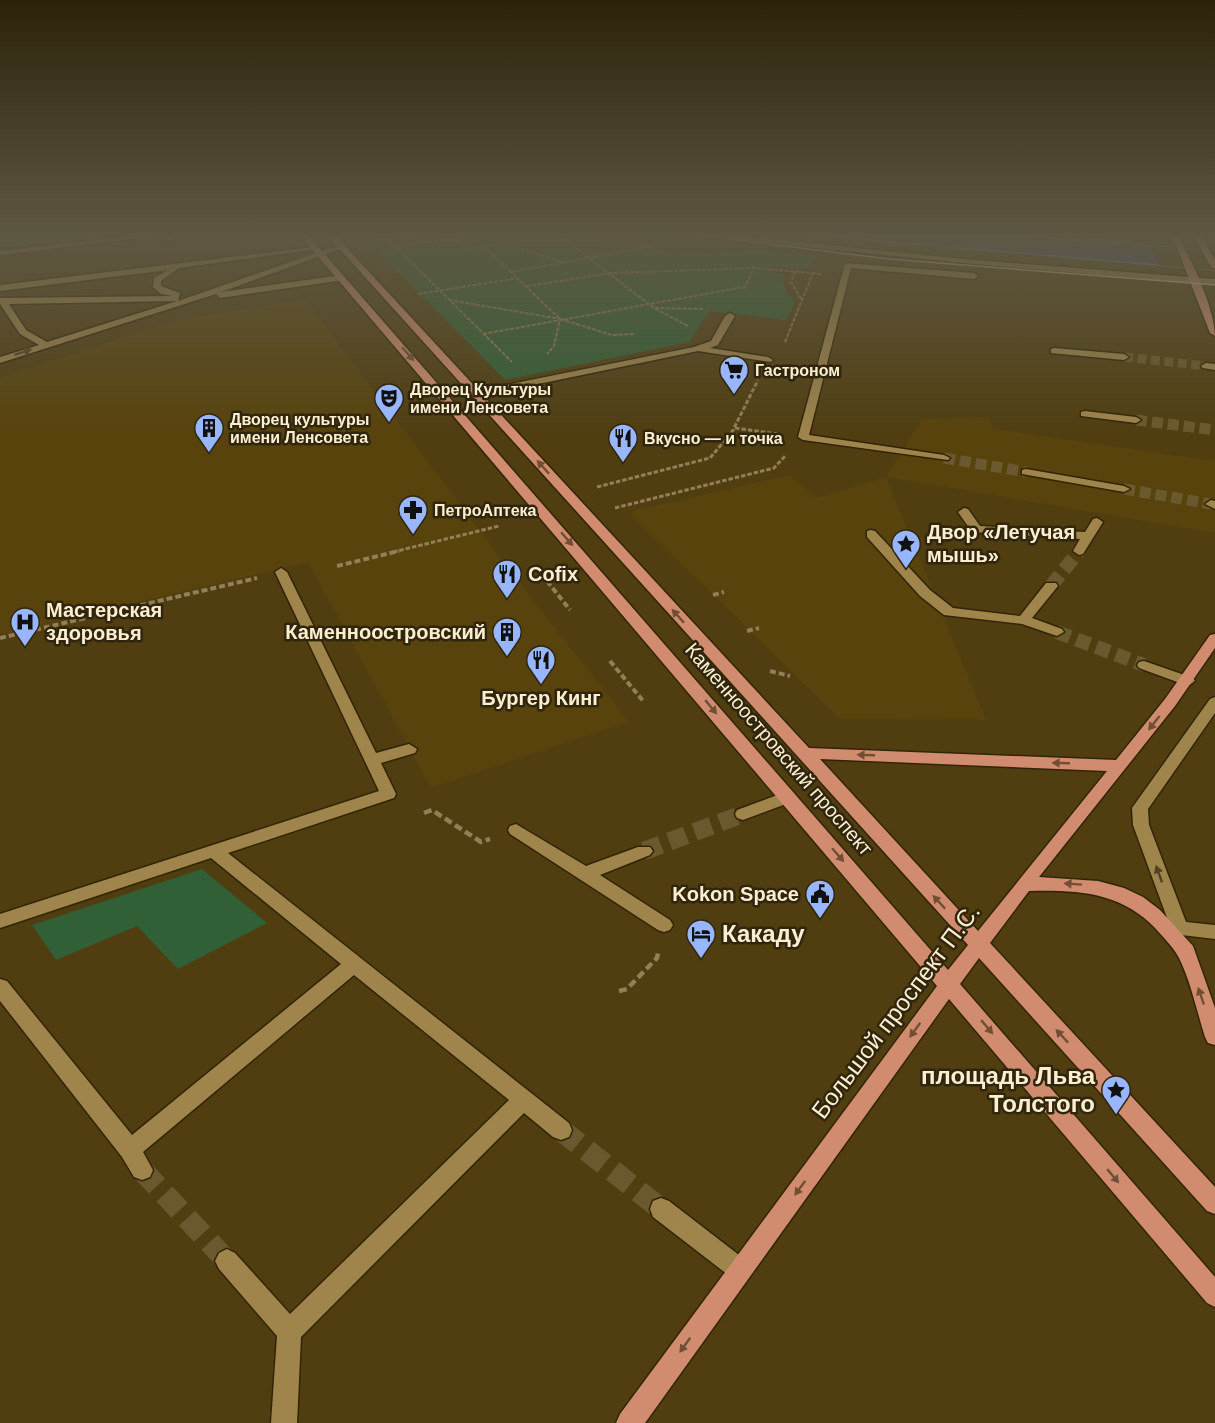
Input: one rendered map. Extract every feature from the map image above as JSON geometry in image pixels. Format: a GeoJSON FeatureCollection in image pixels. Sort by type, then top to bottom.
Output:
{"type":"FeatureCollection","features":[{"type":"Feature","properties":{"kind":"main road","name":"Каменноостровский проспект"},"geometry":{"type":"LineString","coordinates":[[362,301],[1215,1295]]}},
{"type":"Feature","properties":{"kind":"main road","name":"Каменноостровский проспект"},"geometry":{"type":"LineString","coordinates":[[392,301],[1215,1203]]}},
{"type":"Feature","properties":{"kind":"main road"},"geometry":{"type":"LineString","coordinates":[[1202,301],[1215,333]]}},
{"type":"Feature","properties":{"kind":"main road","name":"Большой проспект П.С."},"geometry":{"type":"LineString","coordinates":[[629,1423],[949,983],[1024,884],[1188,681],[1215,638]]}},
{"type":"Feature","properties":{"kind":"main road"},"geometry":{"type":"LineString","coordinates":[[802,753],[1120,766]]}},
{"type":"Feature","properties":{"kind":"main road"},"geometry":{"type":"LineString","coordinates":[[1024,884],[1091,885],[1118,891],[1143,906],[1158,919],[1172,933],[1187,956]]}},
{"type":"Feature","properties":{"kind":"main road"},"geometry":{"type":"LineString","coordinates":[[1179,929],[1215,1037]]}},
{"type":"Feature","properties":{"kind":"street"},"geometry":{"type":"LineString","coordinates":[[2,301],[23,332],[46,345]]}},
{"type":"Feature","properties":{"kind":"street"},"geometry":{"type":"LineString","coordinates":[[0,360],[185,301]]}},
{"type":"Feature","properties":{"kind":"street"},"geometry":{"type":"LineString","coordinates":[[838,301],[803,437],[944,458]]}},
{"type":"Feature","properties":{"kind":"street"},"geometry":{"type":"LineString","coordinates":[[476,394],[529,380],[696,349],[715,343],[731,313]]}},
{"type":"Feature","properties":{"kind":"street"},"geometry":{"type":"LineString","coordinates":[[696,349],[768,360]]}},
{"type":"Feature","properties":{"kind":"street"},"geometry":{"type":"LineString","coordinates":[[1054,351],[1124,357]]}},
{"type":"Feature","properties":{"kind":"street"},"geometry":{"type":"LineString","coordinates":[[1085,414],[1136,420]]}},
{"type":"Feature","properties":{"kind":"street"},"geometry":{"type":"LineString","coordinates":[[1026,472],[1124,489]]}},
{"type":"Feature","properties":{"kind":"street"},"geometry":{"type":"LineString","coordinates":[[964,512],[976,528],[1089,536]]}},
{"type":"Feature","properties":{"kind":"street"},"geometry":{"type":"LineString","coordinates":[[1079,551],[1097,522]]}},
{"type":"Feature","properties":{"kind":"street"},"geometry":{"type":"LineString","coordinates":[[872,534],[925,593],[949,612],[1024,620],[1057,632]]}},
{"type":"Feature","properties":{"kind":"street"},"geometry":{"type":"LineString","coordinates":[[0,921],[388,794],[281,572]]}},
{"type":"Feature","properties":{"kind":"street"},"geometry":{"type":"LineString","coordinates":[[1024,620],[1051,586]]}},
{"type":"Feature","properties":{"kind":"street"},"geometry":{"type":"LineString","coordinates":[[1143,665],[1188,681]]}},
{"type":"Feature","properties":{"kind":"street"},"geometry":{"type":"LineString","coordinates":[[1215,702],[1140,808],[1141,825],[1179,929],[1215,932]]}},
{"type":"Feature","properties":{"kind":"street"},"geometry":{"type":"LineString","coordinates":[[372,760],[409,749]]}},
{"type":"Feature","properties":{"kind":"street"},"geometry":{"type":"LineString","coordinates":[[743,814],[788,797]]}},
{"type":"Feature","properties":{"kind":"street"},"geometry":{"type":"LineString","coordinates":[[516,830],[664,925]]}},
{"type":"Feature","properties":{"kind":"street"},"geometry":{"type":"LineString","coordinates":[[584,874],[644,851]]}},
{"type":"Feature","properties":{"kind":"street"},"geometry":{"type":"LineString","coordinates":[[215,852],[561,1131]]}},
{"type":"Feature","properties":{"kind":"street"},"geometry":{"type":"LineString","coordinates":[[130,1150],[354,964]]}},
{"type":"Feature","properties":{"kind":"street"},"geometry":{"type":"LineString","coordinates":[[0,987],[130,1150],[142,1170]]}},
{"type":"Feature","properties":{"kind":"street"},"geometry":{"type":"LineString","coordinates":[[284,1423],[289,1332],[523,1100]]}},
{"type":"Feature","properties":{"kind":"street"},"geometry":{"type":"LineString","coordinates":[[661,1209],[740,1270]]}},
{"type":"Feature","properties":{"kind":"street"},"geometry":{"type":"LineString","coordinates":[[227,1261],[289,1332]]}},
{"type":"Feature","properties":{"kind":"path"},"geometry":{"type":"LineString","coordinates":[[450,301],[529,380],[554,346],[560,319]]}},
{"type":"Feature","properties":{"kind":"path"},"geometry":{"type":"LineString","coordinates":[[461,301],[560,319],[612,335],[644,334]]}},
{"type":"Feature","properties":{"kind":"path"},"geometry":{"type":"LineString","coordinates":[[542,301],[560,319]]}},
{"type":"Feature","properties":{"kind":"path"},"geometry":{"type":"LineString","coordinates":[[483,334],[653,301]]}},
{"type":"Feature","properties":{"kind":"path"},"geometry":{"type":"LineString","coordinates":[[654,308],[731,313],[737,301]]}},
{"type":"Feature","properties":{"kind":"path"},"geometry":{"type":"LineString","coordinates":[[782,351],[801,301]]}},
{"type":"Feature","properties":{"kind":"path"},"geometry":{"type":"LineString","coordinates":[[649,302],[654,308],[696,331],[719,334]]}},
{"type":"Feature","properties":{"kind":"path"},"geometry":{"type":"LineString","coordinates":[[588,489],[710,458],[722,448],[735,428],[768,360]]}},
{"type":"Feature","properties":{"kind":"path"},"geometry":{"type":"LineString","coordinates":[[735,428],[803,437]]}},
{"type":"Feature","properties":{"kind":"path"},"geometry":{"type":"LineString","coordinates":[[608,510],[774,468],[803,437]]}},
{"type":"Feature","properties":{"kind":"path"},"geometry":{"type":"LineString","coordinates":[[338,566],[500,526]]}},
{"type":"Feature","properties":{"kind":"path"},"geometry":{"type":"LineString","coordinates":[[0,638],[281,572]]}},
{"type":"Feature","properties":{"kind":"path"},"geometry":{"type":"LineString","coordinates":[[547,581],[570,610]]}},
{"type":"Feature","properties":{"kind":"path"},"geometry":{"type":"LineString","coordinates":[[713,595],[724,592]]}},
{"type":"Feature","properties":{"kind":"path"},"geometry":{"type":"LineString","coordinates":[[747,631],[759,628]]}},
{"type":"Feature","properties":{"kind":"path"},"geometry":{"type":"LineString","coordinates":[[610,661],[644,702]]}},
{"type":"Feature","properties":{"kind":"path"},"geometry":{"type":"LineString","coordinates":[[762,669],[790,676]]}},
{"type":"Feature","properties":{"kind":"path"},"geometry":{"type":"LineString","coordinates":[[424,813],[432,810],[481,842],[516,830]]}},
{"type":"Feature","properties":{"kind":"path"},"geometry":{"type":"LineString","coordinates":[[619,991],[627,989],[657,958],[664,925]]}},
{"type":"Feature","properties":{"kind":"shaded area","name":"Дворец культуры имени Ленсовета"},"geometry":{"type":"Polygon","coordinates":[[[290,301],[307,301],[502,560],[629,722],[431,788],[308,562],[0,635],[0,377],[182,319],[290,301]]]}},
{"type":"Feature","properties":{"kind":"shaded area"},"geometry":{"type":"Polygon","coordinates":[[[988,417],[994,429],[1215,461],[1215,533],[886,477],[922,419],[988,417]]]}},
{"type":"Feature","properties":{"kind":"shaded area"},"geometry":{"type":"Polygon","coordinates":[[[790,475],[816,498],[886,477],[986,720],[840,719],[629,512],[790,475]]]}},
{"type":"Feature","properties":{"kind":"green space"},"geometry":{"type":"Polygon","coordinates":[[[428,301],[795,301],[787,320],[710,311],[689,342],[505,380],[428,301]]]}},
{"type":"Feature","properties":{"kind":"green space"},"geometry":{"type":"Polygon","coordinates":[[[202,869],[267,923],[178,969],[137,926],[56,960],[32,925],[202,869]]]}},
{"type":"Feature","properties":{"kind":"tunnel"},"geometry":{"type":"LineString","coordinates":[[1124,357],[1206,366]]}},
{"type":"Feature","properties":{"kind":"tunnel"},"geometry":{"type":"LineString","coordinates":[[1136,420],[1215,430]]}},
{"type":"Feature","properties":{"kind":"tunnel"},"geometry":{"type":"LineString","coordinates":[[944,458],[1026,472]]}},
{"type":"Feature","properties":{"kind":"tunnel"},"geometry":{"type":"LineString","coordinates":[[1124,489],[1211,504]]}},
{"type":"Feature","properties":{"kind":"tunnel"},"geometry":{"type":"LineString","coordinates":[[1051,586],[1079,551]]}},
{"type":"Feature","properties":{"kind":"tunnel"},"geometry":{"type":"LineString","coordinates":[[1057,632],[1144,665]]}},
{"type":"Feature","properties":{"kind":"tunnel"},"geometry":{"type":"LineString","coordinates":[[644,851],[743,814]]}},
{"type":"Feature","properties":{"kind":"tunnel"},"geometry":{"type":"LineString","coordinates":[[561,1130],[661,1209]]}},
{"type":"Feature","properties":{"kind":"tunnel"},"geometry":{"type":"LineString","coordinates":[[142,1170],[227,1261]]}},
{"type":"Feature","properties":{"kind":"place","name":"Гастроном"},"geometry":{"type":"Point","coordinates":[734,396]}},
{"type":"Feature","properties":{"kind":"place","name":"Дворец Культуры имени Ленсовета"},"geometry":{"type":"Point","coordinates":[389,424]}},
{"type":"Feature","properties":{"kind":"place","name":"Дворец культуры имени Ленсовета"},"geometry":{"type":"Point","coordinates":[209,454]}},
{"type":"Feature","properties":{"kind":"place","name":"Вкусно — и точка"},"geometry":{"type":"Point","coordinates":[623,464]}},
{"type":"Feature","properties":{"kind":"place","name":"ПетроАптека"},"geometry":{"type":"Point","coordinates":[413,536]}},
{"type":"Feature","properties":{"kind":"place","name":"Двор «Летучая мышь»"},"geometry":{"type":"Point","coordinates":[906,570]}},
{"type":"Feature","properties":{"kind":"place","name":"Cofix"},"geometry":{"type":"Point","coordinates":[507,600]}},
{"type":"Feature","properties":{"kind":"place","name":"Мастерская здоровья"},"geometry":{"type":"Point","coordinates":[25,648]}},
{"type":"Feature","properties":{"kind":"place","name":"Каменноостровский"},"geometry":{"type":"Point","coordinates":[507,658]}},
{"type":"Feature","properties":{"kind":"place","name":"Бургер Кинг"},"geometry":{"type":"Point","coordinates":[541,686]}},
{"type":"Feature","properties":{"kind":"place","name":"Kokon Space"},"geometry":{"type":"Point","coordinates":[820,920]}},
{"type":"Feature","properties":{"kind":"place","name":"Какаду"},"geometry":{"type":"Point","coordinates":[701,960]}},
{"type":"Feature","properties":{"kind":"place","name":"площадь Льва Толстого"},"geometry":{"type":"Point","coordinates":[1116,1116]}}]}
